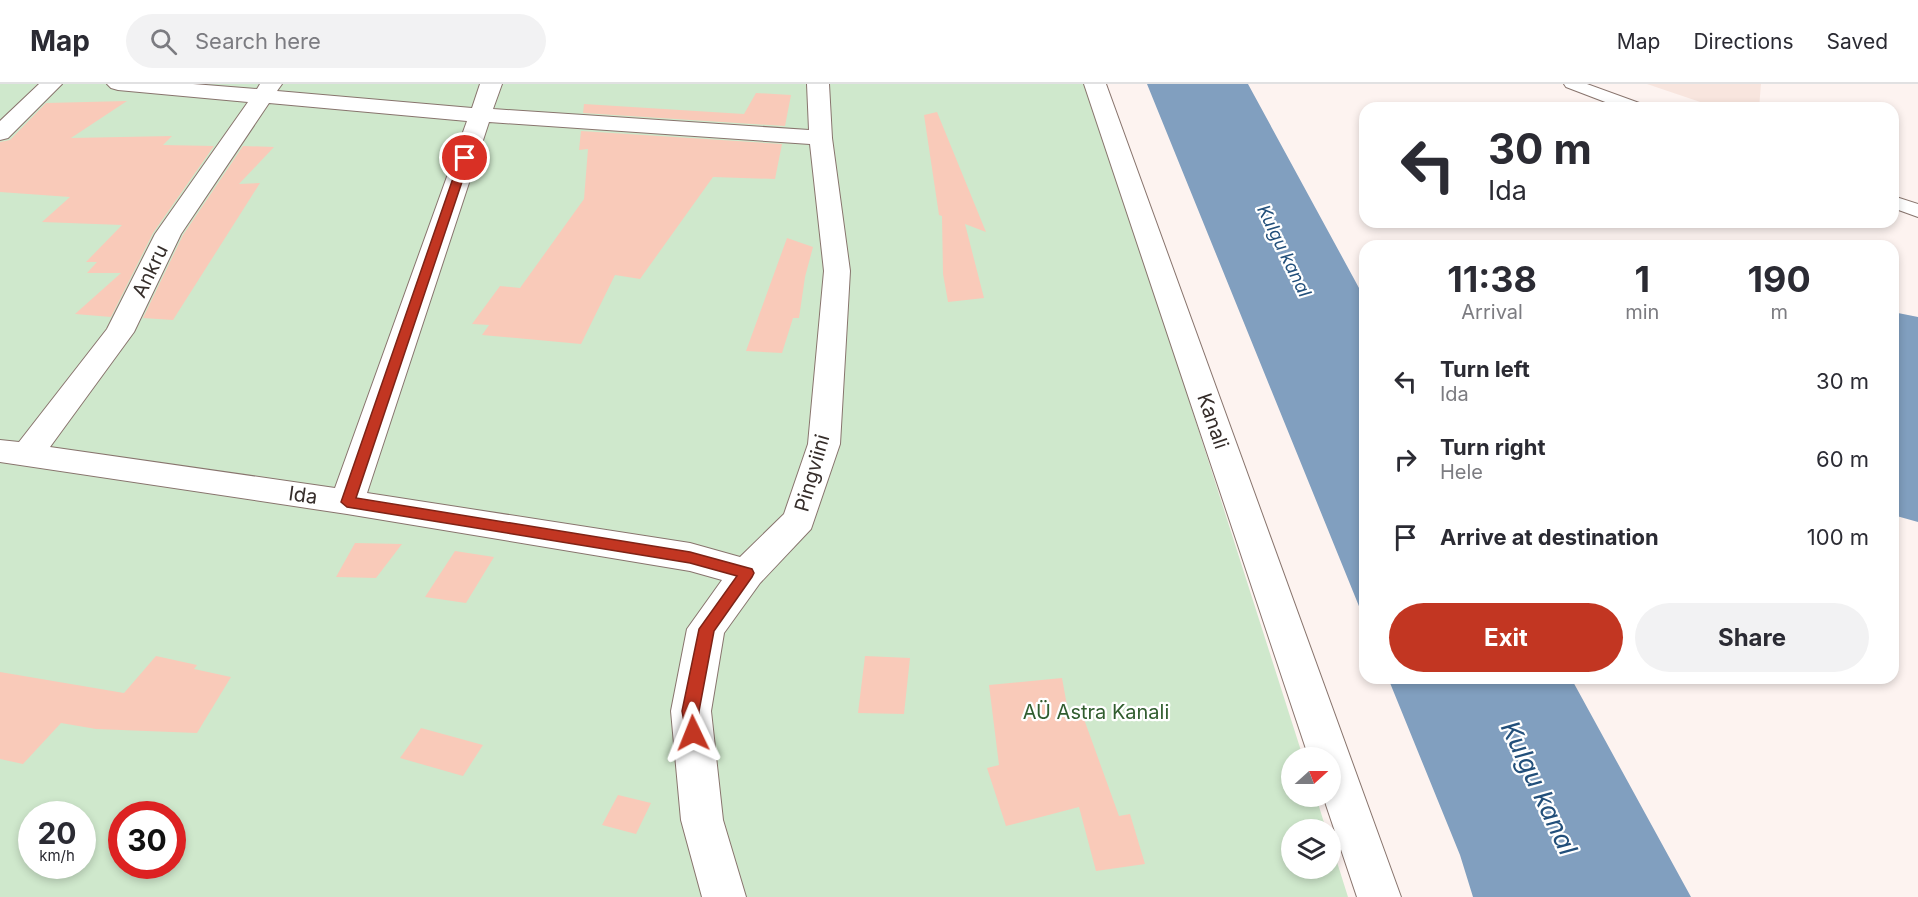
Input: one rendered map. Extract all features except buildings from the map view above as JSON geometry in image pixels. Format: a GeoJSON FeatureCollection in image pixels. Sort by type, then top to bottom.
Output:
{"type":"FeatureCollection","features":[{"type":"Feature","properties":{"kind":"street"},"geometry":{"type":"LineString","coordinates":[[0,133],[51,84]]}},
{"type":"Feature","properties":{"kind":"street"},"geometry":{"type":"LineString","coordinates":[[118,84],[267,91],[480,115],[821,138]]}},
{"type":"Feature","properties":{"kind":"street"},"geometry":{"type":"LineString","coordinates":[[347,502],[491,84]]}},
{"type":"Feature","properties":{"kind":"street","name":"Pingviini"},"geometry":{"type":"LineString","coordinates":[[724,897],[702,820],[690,711],[706,629],[747,573],[799,520],[824,444],[837,271],[821,138],[818,84]]}},
{"type":"Feature","properties":{"kind":"street","name":"Kanali"},"geometry":{"type":"LineString","coordinates":[[1095,84],[1326,747]]}},
{"type":"Feature","properties":{"kind":"street","name":"Ankru"},"geometry":{"type":"LineString","coordinates":[[13,453],[120,332],[168,234],[267,91]]}},
{"type":"Feature","properties":{"kind":"street","name":"Ida"},"geometry":{"type":"LineString","coordinates":[[13,453],[347,502],[690,557],[747,573]]}},
{"type":"Feature","properties":{"kind":"street","name":"Kanali"},"geometry":{"type":"LineString","coordinates":[[1341,789],[1379,897]]}},
{"type":"Feature","properties":{"kind":"lane"},"geometry":{"type":"LineString","coordinates":[[1572,84],[1620,102]]}},
{"type":"Feature","properties":{"kind":"lane"},"geometry":{"type":"LineString","coordinates":[[1899,204],[1918,211]]}},
{"type":"Feature","properties":{"kind":"shaded area"},"geometry":{"type":"Polygon","coordinates":[[[1647,84],[1761,84],[1760,102],[1700,102],[1647,84]]]}},
{"type":"Feature","properties":{"kind":"green space","name":"AÜ Astra Kanali"},"geometry":{"type":"Polygon","coordinates":[[[0,84],[1088,84],[1300,747],[1281,747],[1281,807],[1319,807],[1323,819],[1281,819],[1281,879],[1341,879],[1341,875],[1348,897],[0,897],[0,84]]]}},
{"type":"Feature","properties":{"kind":"water","name":"Kulgu kanal"},"geometry":{"type":"Polygon","coordinates":[[[1147,84],[1248,84],[1359,288],[1359,606],[1147,84]]]}},
{"type":"Feature","properties":{"kind":"water"},"geometry":{"type":"Polygon","coordinates":[[[1899,313],[1918,317],[1918,522],[1899,517],[1899,313]]]}},
{"type":"Feature","properties":{"kind":"water","name":"Kulgu kanal"},"geometry":{"type":"Polygon","coordinates":[[[1390,684],[1574,684],[1691,897],[1473,897],[1460,855],[1390,684]]]}},
{"type":"Feature","properties":{"kind":"route"},"geometry":{"type":"LineString","coordinates":[[465,158],[347,502],[690,557],[747,573],[706,629],[690,711],[693,733]]}}]}
